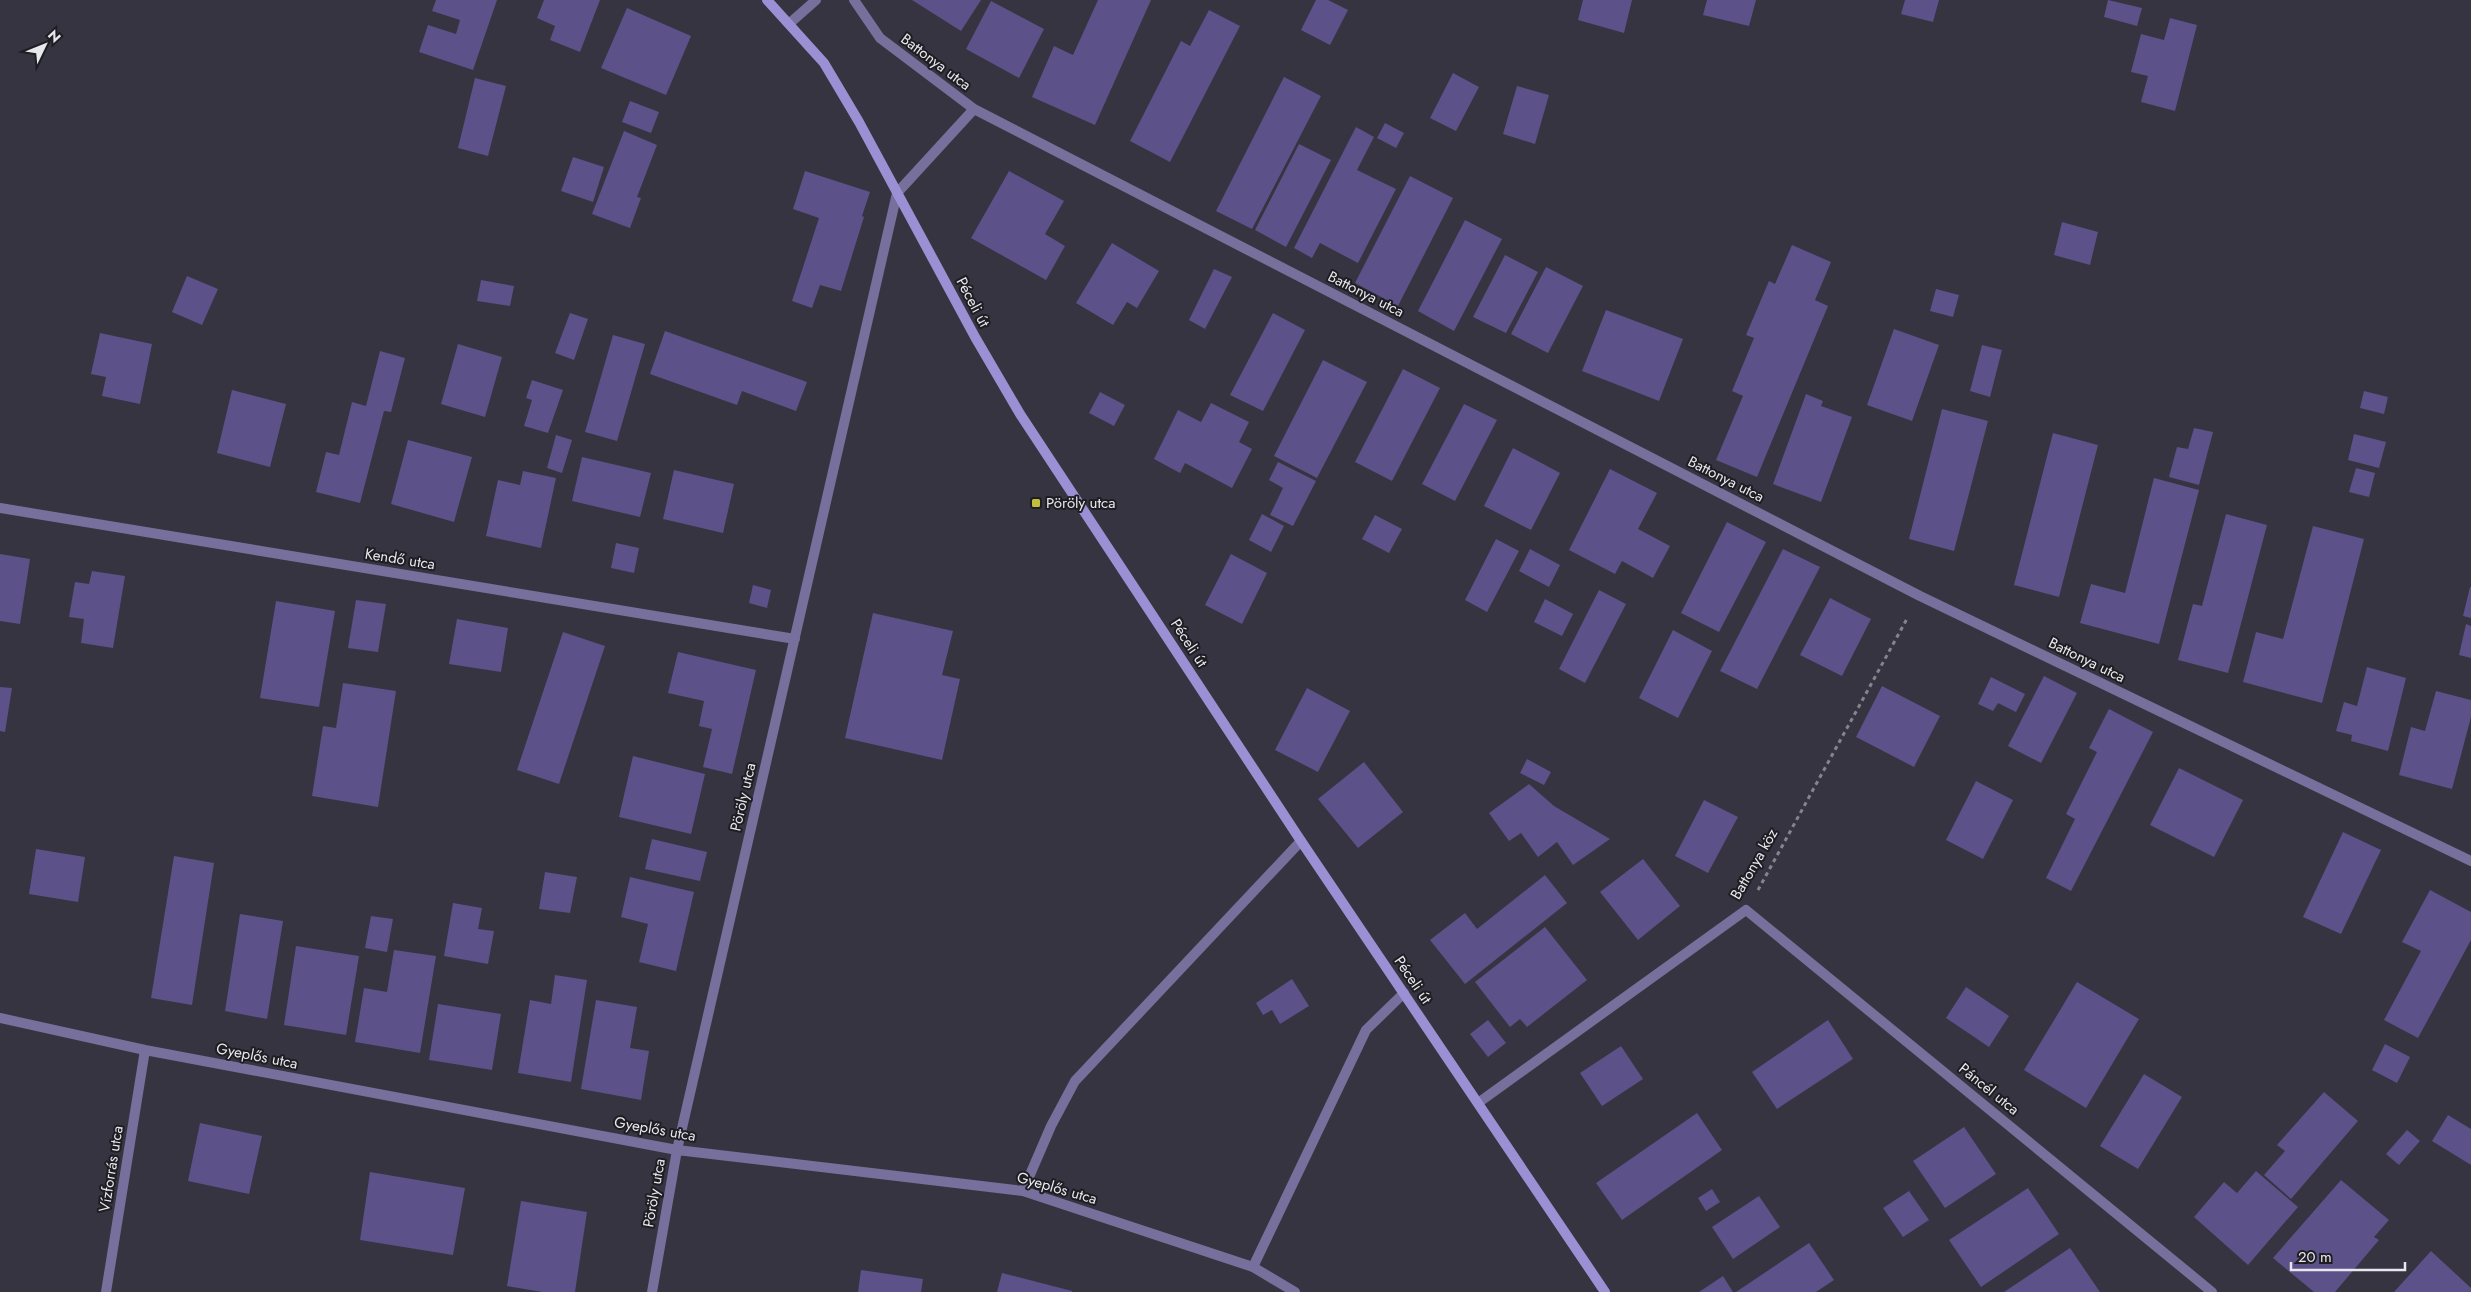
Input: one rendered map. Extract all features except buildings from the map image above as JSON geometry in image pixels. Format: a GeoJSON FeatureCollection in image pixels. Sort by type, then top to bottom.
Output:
{"type":"FeatureCollection","features":[{"type":"Feature","properties":{"kind":"main road","name":"Péceli út"},"geometry":{"type":"LineString","coordinates":[[766,0],[790,23],[824,64],[859,122],[975,337],[1020,414],[1301,841],[1605,1292]]}},
{"type":"Feature","properties":{"kind":"street"},"geometry":{"type":"LineString","coordinates":[[790,23],[816,0]]}},
{"type":"Feature","properties":{"kind":"street","name":"Battonya utca"},"geometry":{"type":"LineString","coordinates":[[854,0],[880,38],[974,109],[1920,596],[2471,861]]}},
{"type":"Feature","properties":{"kind":"street","name":"Battonya utca"},"geometry":{"type":"LineString","coordinates":[[897,194],[974,109]]}},
{"type":"Feature","properties":{"kind":"street","name":"Pöröly utca"},"geometry":{"type":"LineString","coordinates":[[652,1292],[678,1150],[897,194]]}},
{"type":"Feature","properties":{"kind":"street","name":"Kendő utca"},"geometry":{"type":"LineString","coordinates":[[0,508],[795,639]]}},
{"type":"Feature","properties":{"kind":"street"},"geometry":{"type":"LineString","coordinates":[[1023,1191],[1051,1126],[1076,1081],[1301,841]]}},
{"type":"Feature","properties":{"kind":"street","name":"Battonya köz"},"geometry":{"type":"LineString","coordinates":[[1478,1104],[1746,910]]}},
{"type":"Feature","properties":{"kind":"street","name":"Páncél utca"},"geometry":{"type":"LineString","coordinates":[[1746,910],[2212,1292]]}},
{"type":"Feature","properties":{"kind":"street"},"geometry":{"type":"LineString","coordinates":[[1253,1266],[1366,1030],[1404,993]]}},
{"type":"Feature","properties":{"kind":"street","name":"Gyeplős utca"},"geometry":{"type":"LineString","coordinates":[[0,1018],[145,1050],[678,1150],[1023,1191],[1253,1266],[1295,1292]]}},
{"type":"Feature","properties":{"kind":"street","name":"Vízforrás utca"},"geometry":{"type":"LineString","coordinates":[[106,1292],[145,1050]]}},
{"type":"Feature","properties":{"kind":"path","name":"Battonya köz"},"geometry":{"type":"LineString","coordinates":[[1746,910],[1920,596]]}},
{"type":"Feature","properties":{"kind":"place","name":"Pöröly utca"},"geometry":{"type":"Point","coordinates":[1036,503]}}]}
